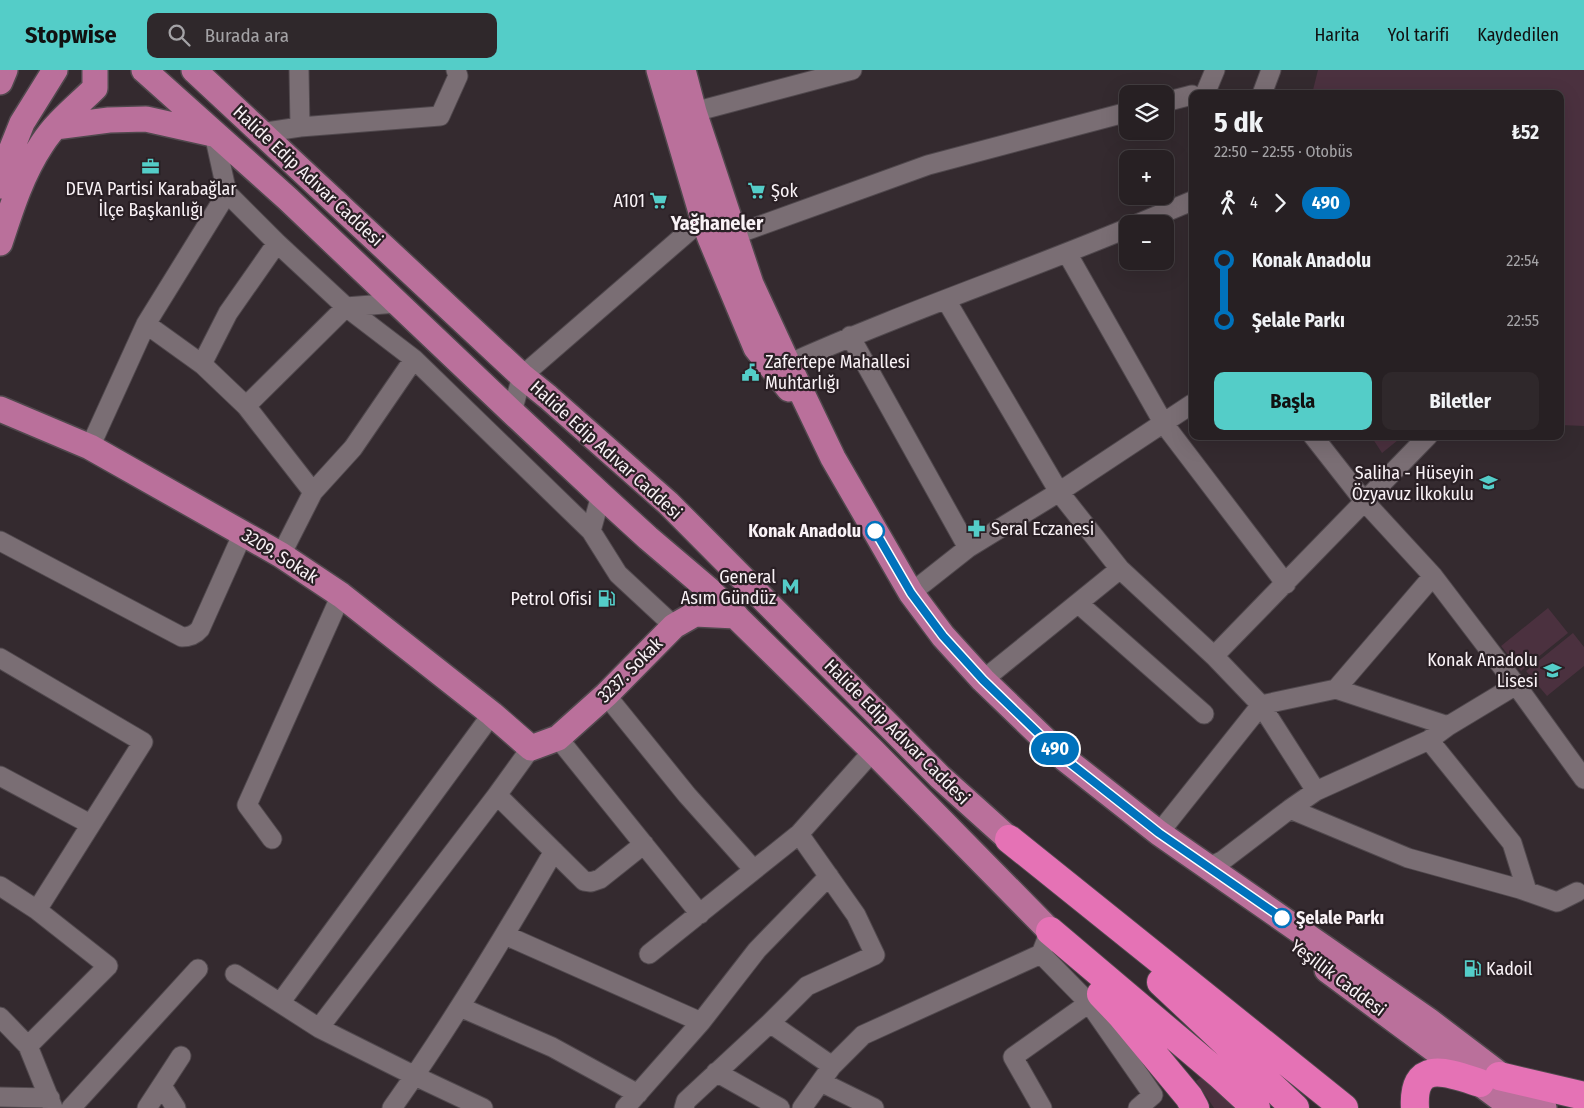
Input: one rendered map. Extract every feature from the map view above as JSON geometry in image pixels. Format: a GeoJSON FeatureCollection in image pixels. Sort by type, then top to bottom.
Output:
{"type":"FeatureCollection","features":[{"type":"Feature","properties":{"kind":"highway"},"geometry":{"type":"LineString","coordinates":[[1009,840],[1295,1108]]}},
{"type":"Feature","properties":{"kind":"highway"},"geometry":{"type":"LineString","coordinates":[[1009,840],[1344,1108]]}},
{"type":"Feature","properties":{"kind":"highway"},"geometry":{"type":"LineString","coordinates":[[1045,942],[1072,965],[1121,1015],[1189,1097],[1195,1108]]}},
{"type":"Feature","properties":{"kind":"highway"},"geometry":{"type":"LineString","coordinates":[[1045,942],[1218,1074],[1256,1108]]}},
{"type":"Feature","properties":{"kind":"highway"},"geometry":{"type":"LineString","coordinates":[[1415,1108],[1414,1096],[1417,1084],[1425,1076],[1433,1072],[1490,1079],[1546,1098],[1584,1096]]}},
{"type":"Feature","properties":{"kind":"main road"},"geometry":{"type":"LineString","coordinates":[[0,82],[6,70]]}},
{"type":"Feature","properties":{"kind":"main road"},"geometry":{"type":"LineString","coordinates":[[0,134],[6,117],[34,70]]}},
{"type":"Feature","properties":{"kind":"main road"},"geometry":{"type":"LineString","coordinates":[[0,186],[8,158],[22,123],[55,70]]}},
{"type":"Feature","properties":{"kind":"main road"},"geometry":{"type":"LineString","coordinates":[[0,243],[25,173],[42,144],[95,79],[112,70]]}},
{"type":"Feature","properties":{"kind":"main road","name":"Halide Edip Adıvar Caddesi"},"geometry":{"type":"LineString","coordinates":[[144,70],[288,199],[601,495],[736,616],[873,751],[1045,942]]}},
{"type":"Feature","properties":{"kind":"main road","name":"Halide Edip Adıvar Caddesi"},"geometry":{"type":"LineString","coordinates":[[194,70],[522,376],[668,503],[940,777],[1009,840]]}},
{"type":"Feature","properties":{"kind":"main road"},"geometry":{"type":"LineString","coordinates":[[207,70],[220,94]]}},
{"type":"Feature","properties":{"kind":"main road","name":"Yeşillik Caddesi"},"geometry":{"type":"LineString","coordinates":[[659,70],[703,219],[756,348],[795,395],[850,510],[893,583],[916,613],[977,682],[1059,765],[1147,836],[1490,1079]]}},
{"type":"Feature","properties":{"kind":"main road","name":"Yeşillik Caddesi"},"geometry":{"type":"LineString","coordinates":[[683,70],[694,112],[734,235],[752,284],[788,364],[833,458],[911,593],[943,636],[983,680],[1065,759],[1159,833],[1428,1020],[1490,1079]]}},
{"type":"Feature","properties":{"kind":"main road"},"geometry":{"type":"LineString","coordinates":[[55,127],[109,120],[146,119],[214,134]]}},
{"type":"Feature","properties":{"kind":"main road"},"geometry":{"type":"LineString","coordinates":[[703,219],[719,223],[734,235]]}},
{"type":"Feature","properties":{"kind":"main road","name":"3209. Sokak"},"geometry":{"type":"LineString","coordinates":[[0,409],[90,447],[281,555],[341,595],[492,714],[531,748]]}},
{"type":"Feature","properties":{"kind":"main road","name":"3237. Sokak"},"geometry":{"type":"LineString","coordinates":[[531,748],[558,738],[606,695],[674,626],[695,614],[736,616]]}},
{"type":"Feature","properties":{"kind":"main road"},"geometry":{"type":"LineString","coordinates":[[1490,1079],[1513,1108]]}},
{"type":"Feature","properties":{"kind":"street"},"geometry":{"type":"LineString","coordinates":[[299,70],[300,127]]}},
{"type":"Feature","properties":{"kind":"street"},"geometry":{"type":"LineString","coordinates":[[260,133],[300,127],[440,116],[458,76],[456,70]]}},
{"type":"Feature","properties":{"kind":"street"},"geometry":{"type":"LineString","coordinates":[[694,112],[852,70]]}},
{"type":"Feature","properties":{"kind":"street"},"geometry":{"type":"LineString","coordinates":[[1202,90],[1215,70]]}},
{"type":"Feature","properties":{"kind":"street"},"geometry":{"type":"LineString","coordinates":[[1264,90],[1271,70]]}},
{"type":"Feature","properties":{"kind":"street"},"geometry":{"type":"LineString","coordinates":[[1174,100],[1189,96]]}},
{"type":"Feature","properties":{"kind":"street"},"geometry":{"type":"LineString","coordinates":[[734,235],[928,165],[1119,114]]}},
{"type":"Feature","properties":{"kind":"street"},"geometry":{"type":"LineString","coordinates":[[214,134],[227,193],[276,243],[346,307],[414,358],[591,530],[618,574],[674,626]]}},
{"type":"Feature","properties":{"kind":"street"},"geometry":{"type":"LineString","coordinates":[[90,447],[146,324],[227,193]]}},
{"type":"Feature","properties":{"kind":"street"},"geometry":{"type":"LineString","coordinates":[[1159,215],[1189,202]]}},
{"type":"Feature","properties":{"kind":"street"},"geometry":{"type":"LineString","coordinates":[[512,412],[522,376],[703,219]]}},
{"type":"Feature","properties":{"kind":"street"},"geometry":{"type":"LineString","coordinates":[[788,364],[850,336],[1119,232]]}},
{"type":"Feature","properties":{"kind":"street"},"geometry":{"type":"LineString","coordinates":[[202,364],[228,313],[276,243]]}},
{"type":"Feature","properties":{"kind":"street"},"geometry":{"type":"LineString","coordinates":[[1067,253],[1164,424],[1286,584]]}},
{"type":"Feature","properties":{"kind":"street"},"geometry":{"type":"LineString","coordinates":[[946,300],[1059,492],[1120,569],[1214,656],[1261,705],[1316,791]]}},
{"type":"Feature","properties":{"kind":"street"},"geometry":{"type":"LineString","coordinates":[[246,406],[346,307],[397,303]]}},
{"type":"Feature","properties":{"kind":"street"},"geometry":{"type":"LineString","coordinates":[[146,324],[202,364],[246,406],[312,492]]}},
{"type":"Feature","properties":{"kind":"street"},"geometry":{"type":"LineString","coordinates":[[850,336],[968,548]]}},
{"type":"Feature","properties":{"kind":"street"},"geometry":{"type":"LineString","coordinates":[[281,555],[312,492],[353,448],[414,358]]}},
{"type":"Feature","properties":{"kind":"street"},"geometry":{"type":"LineString","coordinates":[[911,593],[968,548],[1059,492],[1189,406]]}},
{"type":"Feature","properties":{"kind":"street"},"geometry":{"type":"LineString","coordinates":[[1316,440],[1364,501],[1433,576],[1516,685],[1584,779]]}},
{"type":"Feature","properties":{"kind":"street"},"geometry":{"type":"LineString","coordinates":[[1214,656],[1424,440]]}},
{"type":"Feature","properties":{"kind":"street"},"geometry":{"type":"LineString","coordinates":[[591,530],[601,495]]}},
{"type":"Feature","properties":{"kind":"street"},"geometry":{"type":"LineString","coordinates":[[0,541],[182,637],[188,637],[194,635],[200,629],[243,533]]}},
{"type":"Feature","properties":{"kind":"street"},"geometry":{"type":"LineString","coordinates":[[983,680],[1120,569]]}},
{"type":"Feature","properties":{"kind":"street"},"geometry":{"type":"LineString","coordinates":[[1336,689],[1433,576]]}},
{"type":"Feature","properties":{"kind":"street"},"geometry":{"type":"LineString","coordinates":[[272,839],[247,805],[341,595]]}},
{"type":"Feature","properties":{"kind":"street"},"geometry":{"type":"LineString","coordinates":[[1079,604],[1204,714]]}},
{"type":"Feature","properties":{"kind":"street"},"geometry":{"type":"LineString","coordinates":[[0,658],[143,742],[37,910]]}},
{"type":"Feature","properties":{"kind":"street"},"geometry":{"type":"LineString","coordinates":[[1209,867],[1222,860],[1316,791],[1429,740],[1448,726],[1516,685]]}},
{"type":"Feature","properties":{"kind":"street"},"geometry":{"type":"LineString","coordinates":[[1159,833],[1261,705],[1336,689],[1448,726]]}},
{"type":"Feature","properties":{"kind":"street"},"geometry":{"type":"LineString","coordinates":[[606,695],[687,795],[754,870]]}},
{"type":"Feature","properties":{"kind":"street"},"geometry":{"type":"LineString","coordinates":[[280,1003],[492,714]]}},
{"type":"Feature","properties":{"kind":"street"},"geometry":{"type":"LineString","coordinates":[[558,738],[700,914]]}},
{"type":"Feature","properties":{"kind":"street"},"geometry":{"type":"LineString","coordinates":[[1429,740],[1512,843],[1527,891]]}},
{"type":"Feature","properties":{"kind":"street"},"geometry":{"type":"LineString","coordinates":[[319,1028],[531,748]]}},
{"type":"Feature","properties":{"kind":"street"},"geometry":{"type":"LineString","coordinates":[[649,954],[800,834],[873,751]]}},
{"type":"Feature","properties":{"kind":"street"},"geometry":{"type":"LineString","coordinates":[[0,776],[90,824]]}},
{"type":"Feature","properties":{"kind":"street"},"geometry":{"type":"LineString","coordinates":[[497,795],[584,881],[591,882],[600,879],[644,844]]}},
{"type":"Feature","properties":{"kind":"street"},"geometry":{"type":"LineString","coordinates":[[1290,809],[1408,858],[1527,891],[1557,902],[1577,892]]}},
{"type":"Feature","properties":{"kind":"street"},"geometry":{"type":"LineString","coordinates":[[684,1108],[686,1101],[770,1023],[806,986],[875,955],[856,915],[800,834]]}},
{"type":"Feature","properties":{"kind":"street"},"geometry":{"type":"LineString","coordinates":[[392,1108],[460,1007],[505,935],[554,850]]}},
{"type":"Feature","properties":{"kind":"street"},"geometry":{"type":"LineString","coordinates":[[625,1108],[701,1022],[757,950],[829,876]]}},
{"type":"Feature","properties":{"kind":"street"},"geometry":{"type":"LineString","coordinates":[[0,886],[37,910],[108,966],[28,1046]]}},
{"type":"Feature","properties":{"kind":"street"},"geometry":{"type":"LineString","coordinates":[[505,935],[701,1022]]}},
{"type":"Feature","properties":{"kind":"street"},"geometry":{"type":"LineString","coordinates":[[802,1108],[832,1066],[863,1035],[1045,942],[1153,1095],[1138,1108]]}},
{"type":"Feature","properties":{"kind":"street"},"geometry":{"type":"LineString","coordinates":[[71,1108],[198,969]]}},
{"type":"Feature","properties":{"kind":"street"},"geometry":{"type":"LineString","coordinates":[[235,974],[319,1028],[483,1108]]}},
{"type":"Feature","properties":{"kind":"street"},"geometry":{"type":"LineString","coordinates":[[1042,1108],[1013,1057],[1089,1003]]}},
{"type":"Feature","properties":{"kind":"street"},"geometry":{"type":"LineString","coordinates":[[460,1007],[552,1048],[638,1094]]}},
{"type":"Feature","properties":{"kind":"street"},"geometry":{"type":"LineString","coordinates":[[0,1017],[28,1046],[52,1103],[0,1097]]}},
{"type":"Feature","properties":{"kind":"street"},"geometry":{"type":"LineString","coordinates":[[770,1023],[832,1066]]}},
{"type":"Feature","properties":{"kind":"street"},"geometry":{"type":"LineString","coordinates":[[147,1108],[181,1056]]}},
{"type":"Feature","properties":{"kind":"street"},"geometry":{"type":"LineString","coordinates":[[716,1072],[780,1108]]}},
{"type":"Feature","properties":{"kind":"street"},"geometry":{"type":"LineString","coordinates":[[821,1082],[874,1108]]}},
{"type":"Feature","properties":{"kind":"street"},"geometry":{"type":"LineString","coordinates":[[162,1086],[176,1108]]}},
{"type":"Feature","properties":{"kind":"street"},"geometry":{"type":"LineString","coordinates":[[1546,1098],[1584,1090]]}},
{"type":"Feature","properties":{"kind":"shaded area"},"geometry":{"type":"Polygon","coordinates":[[[1318,70],[1584,70],[1584,426],[1564,425],[1564,90],[1313,90],[1318,70]]]}},
{"type":"Feature","properties":{"kind":"shaded area"},"geometry":{"type":"Polygon","coordinates":[[[1374,440],[1398,440],[1382,453],[1374,440]]]}},
{"type":"Feature","properties":{"kind":"shaded area"},"geometry":{"type":"Polygon","coordinates":[[[1548,608],[1568,633],[1521,671],[1501,646],[1548,608]]]}},
{"type":"Feature","properties":{"kind":"shaded area"},"geometry":{"type":"Polygon","coordinates":[[[1573,633],[1584,647],[1584,666],[1547,696],[1526,671],[1573,633]]]}},
{"type":"Feature","properties":{"kind":"shaded area"},"geometry":{"type":"Polygon","coordinates":[[[1208,1073],[1245,1108],[1214,1108],[1196,1081],[1208,1073]]]}},
{"type":"Feature","properties":{"kind":"bus line","name":"490"},"geometry":{"type":"LineString","coordinates":[[875,531],[911,593],[943,636],[983,680],[1065,759],[1159,833],[1282,918]]}},
{"type":"Feature","properties":{"kind":"place","name":"DEVA Partisi Karabağlar İlçe Başkanlığı"},"geometry":{"type":"Point","coordinates":[151,166]}},
{"type":"Feature","properties":{"kind":"place","name":"Şok"},"geometry":{"type":"Point","coordinates":[757,191]}},
{"type":"Feature","properties":{"kind":"place","name":"A101"},"geometry":{"type":"Point","coordinates":[659,201]}},
{"type":"Feature","properties":{"kind":"place","name":"Zafertepe Mahallesi Muhtarlığı"},"geometry":{"type":"Point","coordinates":[751,372]}},
{"type":"Feature","properties":{"kind":"place","name":"Saliha - Hüseyin Özyavuz İlkokulu"},"geometry":{"type":"Point","coordinates":[1488,483]}},
{"type":"Feature","properties":{"kind":"place","name":"Seral Eczanesi"},"geometry":{"type":"Point","coordinates":[977,529]}},
{"type":"Feature","properties":{"kind":"place","name":"Konak Anadolu"},"geometry":{"type":"Point","coordinates":[875,531]}},
{"type":"Feature","properties":{"kind":"place","name":"General Asım Gündüz"},"geometry":{"type":"Point","coordinates":[790,587]}},
{"type":"Feature","properties":{"kind":"place","name":"Petrol Ofisi"},"geometry":{"type":"Point","coordinates":[606,599]}},
{"type":"Feature","properties":{"kind":"place","name":"Konak Anadolu Lisesi"},"geometry":{"type":"Point","coordinates":[1552,670]}},
{"type":"Feature","properties":{"kind":"place","name":"Şelale Parkı"},"geometry":{"type":"Point","coordinates":[1282,918]}},
{"type":"Feature","properties":{"kind":"place","name":"Kadoil"},"geometry":{"type":"Point","coordinates":[1472,969]}},
{"type":"Feature","properties":{"kind":"district","name":"Yağhaneler"},"geometry":{"type":"Point","coordinates":[717,223]}}]}
